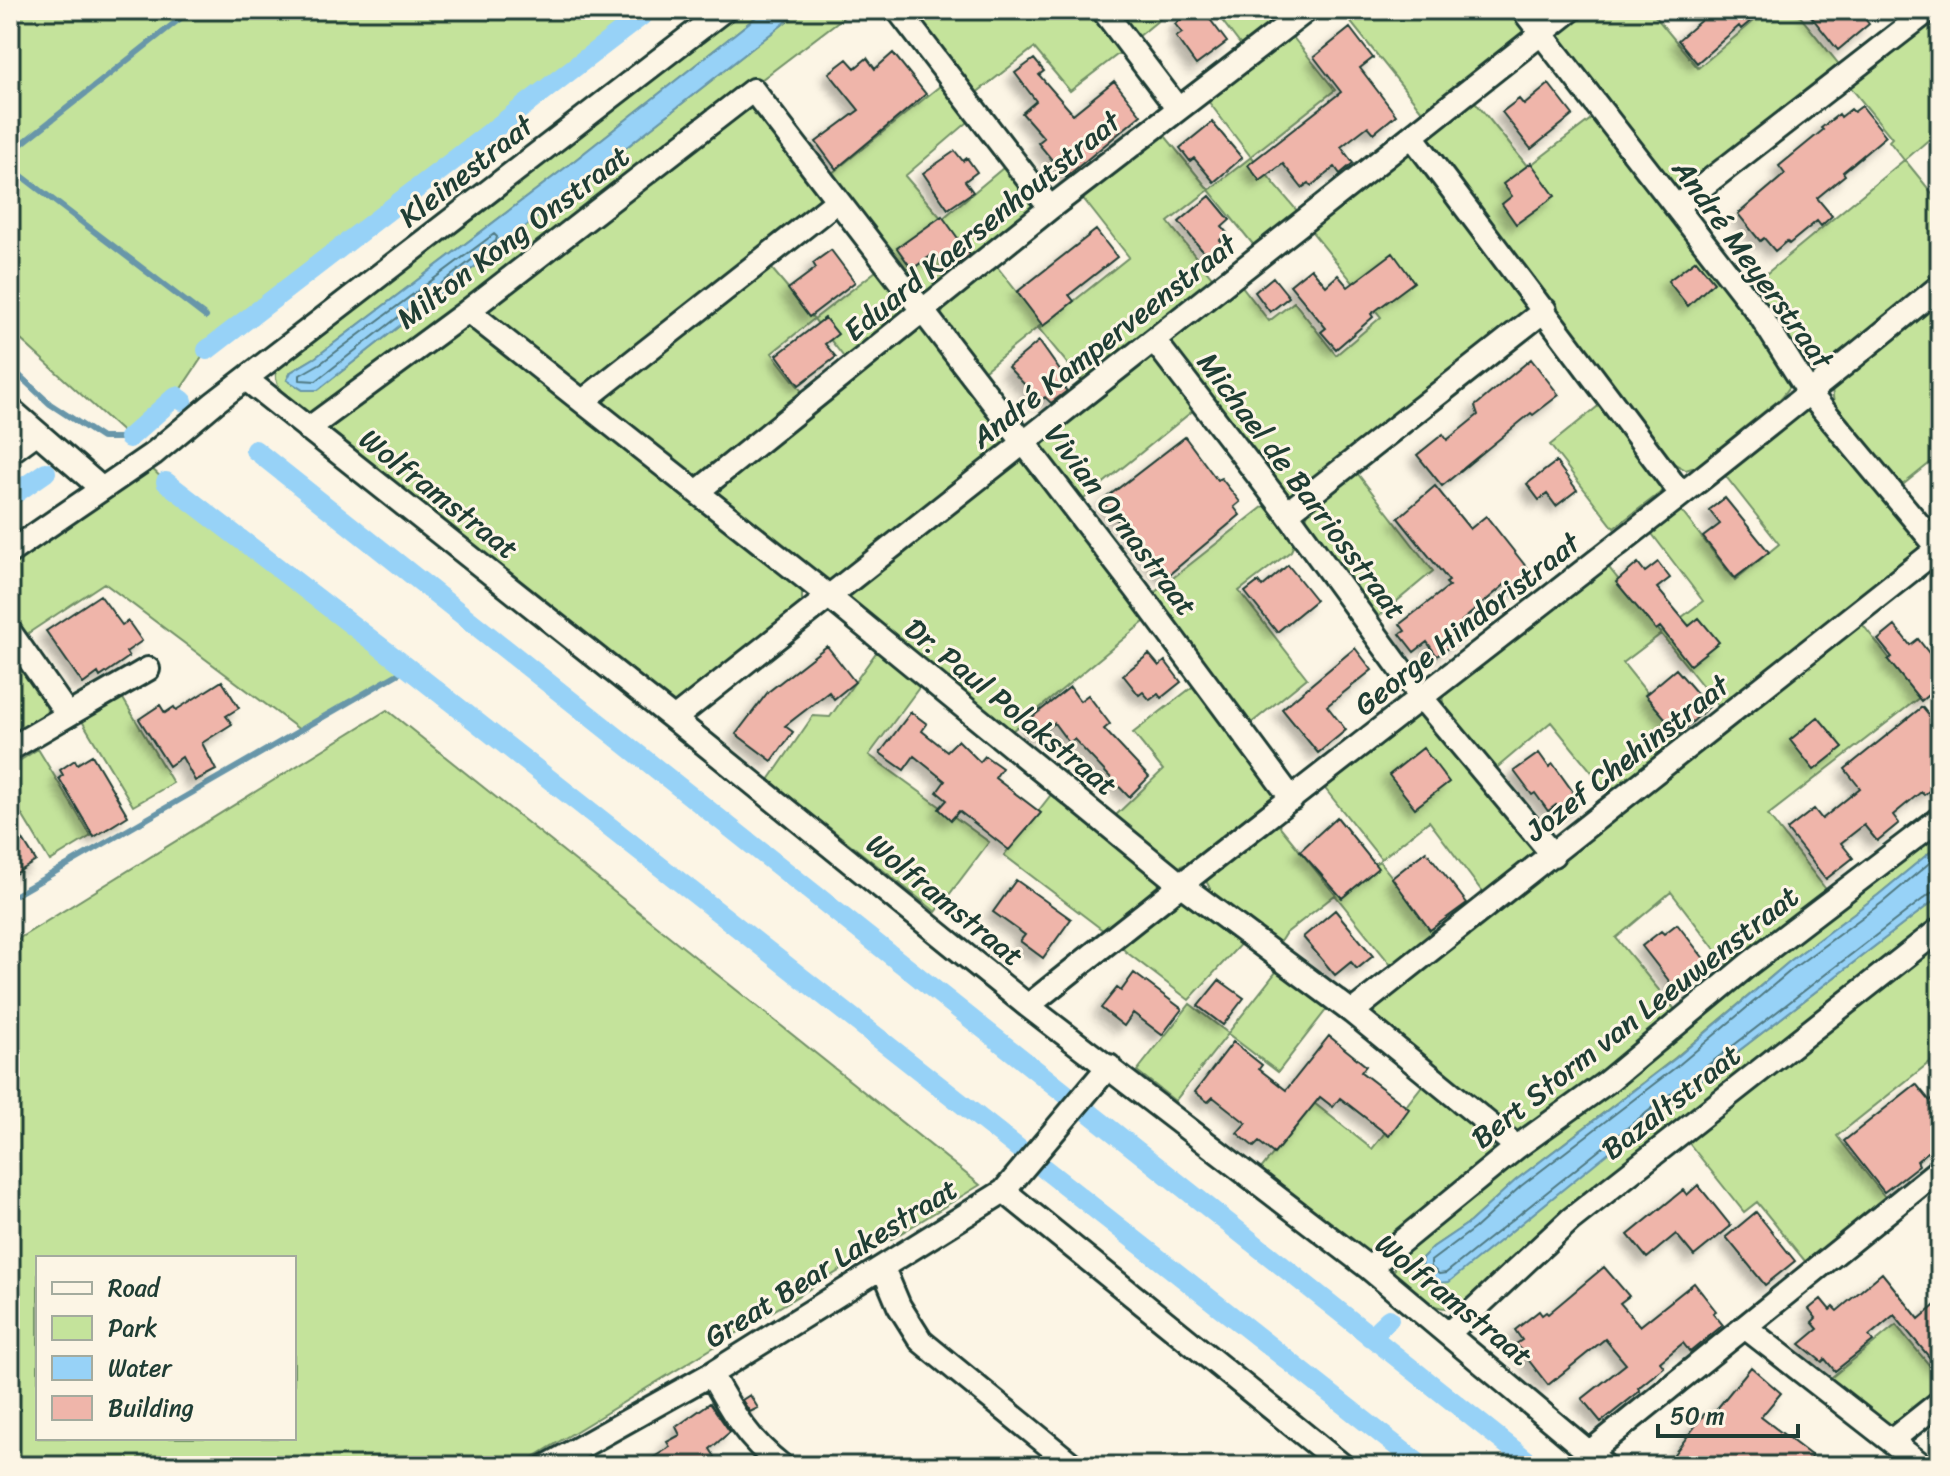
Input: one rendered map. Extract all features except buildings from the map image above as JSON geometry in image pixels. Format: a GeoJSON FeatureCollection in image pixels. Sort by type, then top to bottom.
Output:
{"type":"FeatureCollection","features":[{"type":"Feature","properties":{"kind":"street","name":"Kleinestraat"},"geometry":{"type":"LineString","coordinates":[[10,552],[153,454],[724,10]]}},
{"type":"Feature","properties":{"kind":"street"},"geometry":{"type":"LineString","coordinates":[[898,10],[1050,208]]}},
{"type":"Feature","properties":{"kind":"street"},"geometry":{"type":"LineString","coordinates":[[1103,10],[1178,109]]}},
{"type":"Feature","properties":{"kind":"street","name":"Eduard Kaersenhoutstraat"},"geometry":{"type":"LineString","coordinates":[[697,492],[1050,208],[1307,10]]}},
{"type":"Feature","properties":{"kind":"street","name":"André Meyerstraat"},"geometry":{"type":"LineString","coordinates":[[1523,10],[1760,315],[1810,394],[1939,549]]}},
{"type":"Feature","properties":{"kind":"street","name":"André Kamperveenstraat"},"geometry":{"type":"LineString","coordinates":[[674,719],[827,595],[1571,10]]}},
{"type":"Feature","properties":{"kind":"street"},"geometry":{"type":"LineString","coordinates":[[1676,207],[1929,10]]}},
{"type":"Feature","properties":{"kind":"street","name":"Vivian Ornastraat"},"geometry":{"type":"LineString","coordinates":[[753,90],[1137,590],[1292,799]]}},
{"type":"Feature","properties":{"kind":"street","name":"Milton Kong Onstraat"},"geometry":{"type":"LineString","coordinates":[[308,429],[468,311],[753,90]]}},
{"type":"Feature","properties":{"kind":"street"},"geometry":{"type":"LineString","coordinates":[[1412,136],[1681,494]]}},
{"type":"Feature","properties":{"kind":"street"},"geometry":{"type":"LineString","coordinates":[[583,401],[837,201]]}},
{"type":"Feature","properties":{"kind":"street","name":"George Hindoristraat"},"geometry":{"type":"LineString","coordinates":[[1028,1006],[1810,394],[1940,286]]}},
{"type":"Feature","properties":{"kind":"street"},"geometry":{"type":"LineString","coordinates":[[1287,513],[1545,310]]}},
{"type":"Feature","properties":{"kind":"street","name":"Dr. Paul Polakstraat"},"geometry":{"type":"LineString","coordinates":[[468,311],[827,595],[1180,884],[1352,1012],[1517,1147]]}},
{"type":"Feature","properties":{"kind":"street","name":"Michael de Barriosstraat"},"geometry":{"type":"LineString","coordinates":[[1154,340],[1287,513],[1421,697],[1553,855]]}},
{"type":"Feature","properties":{"kind":"street","name":"Wolframstraat"},"geometry":{"type":"LineString","coordinates":[[246,379],[674,719],[1028,1006],[1104,1072],[1369,1268],[1598,1461]]}},
{"type":"Feature","properties":{"kind":"street"},"geometry":{"type":"LineString","coordinates":[[10,409],[101,488]]}},
{"type":"Feature","properties":{"kind":"street"},"geometry":{"type":"LineString","coordinates":[[10,452],[36,433]]}},
{"type":"Feature","properties":{"kind":"street","name":"Jozef Chehinstraat"},"geometry":{"type":"LineString","coordinates":[[1352,1012],[1939,549]]}},
{"type":"Feature","properties":{"kind":"street"},"geometry":{"type":"LineString","coordinates":[[10,632],[68,715]]}},
{"type":"Feature","properties":{"kind":"street"},"geometry":{"type":"LineString","coordinates":[[10,749],[148,669]]}},
{"type":"Feature","properties":{"kind":"street","name":"Bert Storm van Leeuwenstraat"},"geometry":{"type":"LineString","coordinates":[[1369,1268],[1517,1147],[1607,1082],[1749,964],[1940,818]]}},
{"type":"Feature","properties":{"kind":"street","name":"Bazaltstraat"},"geometry":{"type":"LineString","coordinates":[[1449,1333],[1570,1220],[1940,929]]}},
{"type":"Feature","properties":{"kind":"street","name":"Great Bear Lakestraat"},"geometry":{"type":"LineString","coordinates":[[548,1466],[711,1374],[1004,1191],[1104,1072]]}},
{"type":"Feature","properties":{"kind":"street"},"geometry":{"type":"LineString","coordinates":[[1598,1461],[1745,1327],[1940,1169]]}},
{"type":"Feature","properties":{"kind":"street"},"geometry":{"type":"LineString","coordinates":[[1004,1191],[1343,1466]]}},
{"type":"Feature","properties":{"kind":"street"},"geometry":{"type":"LineString","coordinates":[[883,1268],[899,1306],[921,1341],[1074,1466]]}},
{"type":"Feature","properties":{"kind":"street"},"geometry":{"type":"LineString","coordinates":[[1745,1327],[1923,1466]]}},
{"type":"Feature","properties":{"kind":"street"},"geometry":{"type":"LineString","coordinates":[[711,1374],[757,1447],[782,1466]]}},
{"type":"Feature","properties":{"kind":"street"},"geometry":{"type":"LineString","coordinates":[[1891,1441],[1940,1402]]}},
{"type":"Feature","properties":{"kind":"green space"},"geometry":{"type":"Polygon","coordinates":[[[10,10],[649,10],[207,350],[176,396],[129,438],[10,330],[10,10]]]}},
{"type":"Feature","properties":{"kind":"green space"},"geometry":{"type":"Polygon","coordinates":[[[734,10],[765,10],[565,168],[316,357],[291,372],[287,380],[303,390],[318,390],[801,10],[853,10],[315,419],[282,392],[276,368],[734,10]]]}},
{"type":"Feature","properties":{"kind":"green space"},"geometry":{"type":"Polygon","coordinates":[[[904,10],[1097,10],[1126,48],[1070,91],[1034,48],[971,97],[904,10]]]}},
{"type":"Feature","properties":{"kind":"green space"},"geometry":{"type":"Polygon","coordinates":[[[1110,10],[1171,10],[1133,41],[1110,10]]]}},
{"type":"Feature","properties":{"kind":"green space"},"geometry":{"type":"Polygon","coordinates":[[[1214,10],[1295,10],[1246,52],[1214,10]]]}},
{"type":"Feature","properties":{"kind":"green space"},"geometry":{"type":"Polygon","coordinates":[[[1341,10],[1514,10],[1525,28],[1523,36],[1426,116],[1341,10]]]}},
{"type":"Feature","properties":{"kind":"green space"},"geometry":{"type":"Polygon","coordinates":[[[1586,10],[1650,10],[1698,68],[1767,10],[1795,10],[1842,68],[1676,194],[1559,41],[1560,31],[1586,10]]]}},
{"type":"Feature","properties":{"kind":"green space"},"geometry":{"type":"Polygon","coordinates":[[[1931,16],[1940,27],[1940,130],[1905,160],[1940,203],[1940,270],[1838,356],[1817,366],[1808,363],[1749,288],[1904,160],[1889,141],[1892,138],[1847,83],[1931,16]]]}},
{"type":"Feature","properties":{"kind":"green space"},"geometry":{"type":"Polygon","coordinates":[[[1288,31],[1335,90],[1251,156],[1299,213],[1256,248],[1209,190],[1251,157],[1205,97],[1288,31]]]}},
{"type":"Feature","properties":{"kind":"green space"},"geometry":{"type":"Polygon","coordinates":[[[945,82],[974,117],[905,176],[942,219],[1009,163],[1040,208],[922,299],[826,178],[945,82]]]}},
{"type":"Feature","properties":{"kind":"green space"},"geometry":{"type":"Polygon","coordinates":[[[1472,98],[1528,167],[1595,116],[1792,369],[1790,386],[1780,399],[1695,467],[1686,470],[1668,460],[1428,143],[1430,132],[1472,98]]]}},
{"type":"Feature","properties":{"kind":"green space"},"geometry":{"type":"Polygon","coordinates":[[[746,104],[755,105],[820,189],[818,209],[590,389],[570,386],[485,318],[487,300],[746,104]]]}},
{"type":"Feature","properties":{"kind":"green space"},"geometry":{"type":"Polygon","coordinates":[[[1161,131],[1209,190],[1168,222],[1215,281],[1085,385],[1039,329],[1129,257],[1082,197],[1161,131]]]}},
{"type":"Feature","properties":{"kind":"green space"},"geometry":{"type":"Polygon","coordinates":[[[1406,153],[1415,154],[1528,298],[1529,313],[1294,499],[1285,497],[1171,346],[1173,337],[1238,281],[1269,321],[1294,302],[1336,355],[1381,317],[1308,227],[1406,153]]]}},
{"type":"Feature","properties":{"kind":"green space"},"geometry":{"type":"Polygon","coordinates":[[[767,263],[814,319],[772,353],[807,398],[706,475],[696,478],[605,410],[604,394],[767,263]]]}},
{"type":"Feature","properties":{"kind":"green space"},"geometry":{"type":"Polygon","coordinates":[[[995,264],[1042,324],[980,374],[940,321],[942,312],[954,296],[995,264]]]}},
{"type":"Feature","properties":{"kind":"green space"},"geometry":{"type":"Polygon","coordinates":[[[880,268],[906,301],[906,311],[847,361],[814,319],[880,268]]]}},
{"type":"Feature","properties":{"kind":"green space"},"geometry":{"type":"Polygon","coordinates":[[[1940,289],[1940,455],[1900,487],[1834,404],[1831,382],[1940,289]]]}},
{"type":"Feature","properties":{"kind":"green space"},"geometry":{"type":"Polygon","coordinates":[[[467,317],[802,588],[802,601],[794,612],[676,703],[663,698],[324,431],[467,317]]]}},
{"type":"Feature","properties":{"kind":"green space"},"geometry":{"type":"Polygon","coordinates":[[[920,324],[1016,439],[838,579],[824,582],[719,495],[720,485],[920,324]]]}},
{"type":"Feature","properties":{"kind":"green space"},"geometry":{"type":"Polygon","coordinates":[[[1144,357],[1155,360],[1195,409],[1080,502],[1042,449],[1044,441],[1144,357]]]}},
{"type":"Feature","properties":{"kind":"green space"},"geometry":{"type":"Polygon","coordinates":[[[1607,399],[1666,483],[1660,493],[1614,528],[1550,445],[1607,399]]]}},
{"type":"Feature","properties":{"kind":"green space"},"geometry":{"type":"Polygon","coordinates":[[[1812,403],[1923,541],[1921,553],[1725,714],[1661,634],[1623,663],[1685,740],[1613,798],[1551,722],[1493,771],[1444,708],[1442,696],[1446,686],[1602,559],[1661,633],[1703,601],[1646,526],[1675,503],[1735,580],[1779,544],[1720,469],[1812,403]]]}},
{"type":"Feature","properties":{"kind":"green space"},"geometry":{"type":"Polygon","coordinates":[[[1023,458],[1151,616],[1012,731],[853,608],[849,601],[850,593],[1012,463],[1023,458]]]}},
{"type":"Feature","properties":{"kind":"green space"},"geometry":{"type":"Polygon","coordinates":[[[147,464],[166,482],[408,668],[300,730],[104,583],[21,638],[10,623],[10,559],[147,464]]]}},
{"type":"Feature","properties":{"kind":"green space"},"geometry":{"type":"Polygon","coordinates":[[[1354,469],[1433,571],[1378,617],[1308,528],[1306,519],[1309,509],[1354,469]]]}},
{"type":"Feature","properties":{"kind":"green space"},"geometry":{"type":"Polygon","coordinates":[[[1268,503],[1297,537],[1291,551],[1239,591],[1307,678],[1249,725],[1150,596],[1268,503]]]}},
{"type":"Feature","properties":{"kind":"green space"},"geometry":{"type":"Polygon","coordinates":[[[1859,620],[1920,697],[1768,815],[1828,892],[1731,970],[1671,892],[1616,938],[1677,1012],[1629,1053],[1513,1136],[1371,1013],[1371,1004],[1859,620]]]}},
{"type":"Feature","properties":{"kind":"green space"},"geometry":{"type":"Polygon","coordinates":[[[10,646],[42,692],[47,712],[37,726],[10,740],[10,646]]]}},
{"type":"Feature","properties":{"kind":"green space"},"geometry":{"type":"Polygon","coordinates":[[[880,647],[924,681],[869,755],[989,842],[936,912],[769,780],[813,716],[830,717],[880,647]]]}},
{"type":"Feature","properties":{"kind":"green space"},"geometry":{"type":"Polygon","coordinates":[[[1200,681],[1278,790],[1270,800],[1187,864],[1178,867],[1115,816],[1163,770],[1133,733],[1200,681]]]}},
{"type":"Feature","properties":{"kind":"green space"},"geometry":{"type":"Polygon","coordinates":[[[122,697],[173,783],[133,806],[82,721],[122,697]]]}},
{"type":"Feature","properties":{"kind":"green space"},"geometry":{"type":"Polygon","coordinates":[[[1417,709],[1534,849],[1532,858],[1487,898],[1429,821],[1381,859],[1319,781],[1417,709]]]}},
{"type":"Feature","properties":{"kind":"green space"},"geometry":{"type":"Polygon","coordinates":[[[387,710],[980,1185],[519,1466],[10,1466],[10,944],[387,710]]]}},
{"type":"Feature","properties":{"kind":"green space"},"geometry":{"type":"Polygon","coordinates":[[[38,749],[91,836],[50,861],[10,795],[10,767],[38,749]]]}},
{"type":"Feature","properties":{"kind":"green space"},"geometry":{"type":"Polygon","coordinates":[[[1057,787],[1162,882],[1104,931],[1004,855],[1057,787]]]}},
{"type":"Feature","properties":{"kind":"green space"},"geometry":{"type":"Polygon","coordinates":[[[1273,818],[1335,894],[1379,861],[1439,936],[1395,970],[1335,895],[1285,934],[1278,945],[1213,894],[1205,879],[1273,818]]]}},
{"type":"Feature","properties":{"kind":"green space"},"geometry":{"type":"Polygon","coordinates":[[[1940,826],[1940,844],[1422,1258],[1641,1126],[1940,896],[1940,918],[1459,1305],[1441,1308],[1432,1305],[1394,1274],[1394,1259],[1398,1253],[1940,826]]]}},
{"type":"Feature","properties":{"kind":"green space"},"geometry":{"type":"Polygon","coordinates":[[[1176,892],[1246,938],[1189,1000],[1125,951],[1117,941],[1176,892]]]}},
{"type":"Feature","properties":{"kind":"green space"},"geometry":{"type":"Polygon","coordinates":[[[1940,940],[1940,1054],[1837,1136],[1888,1201],[1809,1266],[1757,1202],[1744,1212],[1688,1142],[1940,940]]]}},
{"type":"Feature","properties":{"kind":"green space"},"geometry":{"type":"Polygon","coordinates":[[[1280,967],[1330,1005],[1278,1072],[1228,1034],[1175,1101],[1137,1071],[1190,1004],[1228,1033],[1280,967]]]}},
{"type":"Feature","properties":{"kind":"green space"},"geometry":{"type":"Polygon","coordinates":[[[1425,1082],[1494,1140],[1492,1157],[1369,1254],[1260,1170],[1314,1103],[1372,1149],[1425,1082]]]}},
{"type":"Feature","properties":{"kind":"green space"},"geometry":{"type":"Polygon","coordinates":[[[1896,1325],[1940,1378],[1940,1392],[1897,1426],[1884,1427],[1827,1381],[1896,1325]]]}},
{"type":"Feature","properties":{"kind":"water"},"geometry":{"type":"Polygon","coordinates":[[[765,10],[801,10],[318,390],[303,390],[287,380],[291,372],[316,357],[565,168],[765,10]]]}},
{"type":"Feature","properties":{"kind":"water"},"geometry":{"type":"Polygon","coordinates":[[[1940,844],[1940,896],[1641,1126],[1449,1282],[1437,1283],[1423,1271],[1422,1258],[1433,1247],[1470,1222],[1516,1180],[1676,1058],[1790,961],[1940,844]]]}},
{"type":"Feature","properties":{"kind":"waterway"},"geometry":{"type":"LineString","coordinates":[[10,153],[191,10]]}},
{"type":"Feature","properties":{"kind":"waterway"},"geometry":{"type":"LineString","coordinates":[[207,350],[649,10]]}},
{"type":"Feature","properties":{"kind":"waterway"},"geometry":{"type":"LineString","coordinates":[[10,167],[206,317]]}},
{"type":"Feature","properties":{"kind":"waterway"},"geometry":{"type":"LineString","coordinates":[[10,367],[50,404],[102,438],[129,438]]}},
{"type":"Feature","properties":{"kind":"waterway"},"geometry":{"type":"LineString","coordinates":[[129,438],[176,396],[183,401]]}},
{"type":"Feature","properties":{"kind":"waterway"},"geometry":{"type":"LineString","coordinates":[[255,450],[1534,1466]]}},
{"type":"Feature","properties":{"kind":"waterway"},"geometry":{"type":"LineString","coordinates":[[10,497],[46,472]]}},
{"type":"Feature","properties":{"kind":"waterway"},"geometry":{"type":"LineString","coordinates":[[166,482],[408,668],[1422,1466]]}},
{"type":"Feature","properties":{"kind":"waterway"},"geometry":{"type":"LineString","coordinates":[[10,898],[408,668]]}},
{"type":"Feature","properties":{"kind":"waterway"},"geometry":{"type":"LineString","coordinates":[[1370,1337],[1389,1319]]}}]}
